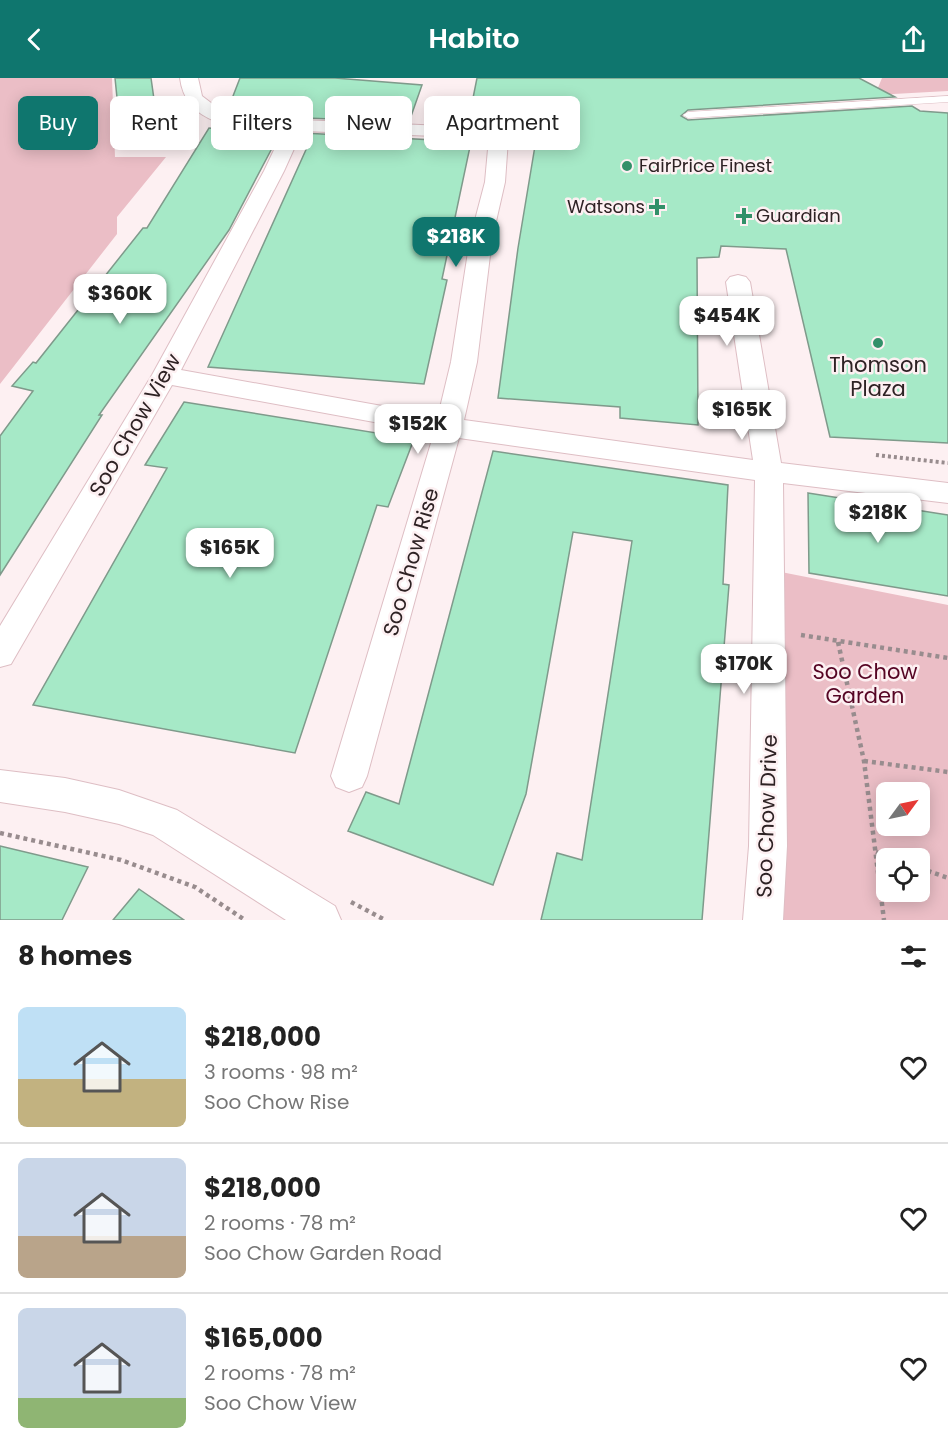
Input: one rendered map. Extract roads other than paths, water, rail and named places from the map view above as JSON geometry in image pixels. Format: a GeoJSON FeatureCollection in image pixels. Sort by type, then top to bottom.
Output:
{"type":"FeatureCollection","features":[{"type":"Feature","properties":{"kind":"street"},"geometry":{"type":"LineString","coordinates":[[189,78],[192,96],[201,106],[211,111]]}},
{"type":"Feature","properties":{"kind":"street"},"geometry":{"type":"LineString","coordinates":[[313,128],[424,131]]}},
{"type":"Feature","properties":{"kind":"street","name":"Soo Chow View"},"geometry":{"type":"LineString","coordinates":[[0,654],[165,375],[284,150]]}},
{"type":"Feature","properties":{"kind":"street","name":"Soo Chow Rise"},"geometry":{"type":"LineString","coordinates":[[350,776],[449,427],[464,362],[481,239],[495,182],[498,150]]}},
{"type":"Feature","properties":{"kind":"street","name":"Soo Chow Drive"},"geometry":{"type":"LineString","coordinates":[[738,282],[769,471],[769,823],[763,920]]}},
{"type":"Feature","properties":{"kind":"street"},"geometry":{"type":"LineString","coordinates":[[165,375],[449,427],[948,493]]}},
{"type":"Feature","properties":{"kind":"street"},"geometry":{"type":"LineString","coordinates":[[0,786],[65,795],[119,807],[164,822],[321,920]]}},
{"type":"Feature","properties":{"kind":"lane"},"geometry":{"type":"LineString","coordinates":[[688,115],[948,99]]}},
{"type":"Feature","properties":{"kind":"lane"},"geometry":{"type":"LineString","coordinates":[[895,109],[948,108]]}},
{"type":"Feature","properties":{"kind":"place","name":"FairPrice Finest"},"geometry":{"type":"Point","coordinates":[627,166]}},
{"type":"Feature","properties":{"kind":"place","name":"Watsons"},"geometry":{"type":"Point","coordinates":[657,207]}},
{"type":"Feature","properties":{"kind":"place","name":"Guardian"},"geometry":{"type":"Point","coordinates":[744,216]}},
{"type":"Feature","properties":{"kind":"place","name":"Thomson Plaza"},"geometry":{"type":"Point","coordinates":[878,343]}},
{"type":"Feature","properties":{"kind":"park label","name":"Soo Chow Garden"},"geometry":{"type":"Point","coordinates":[865,684]}}]}
